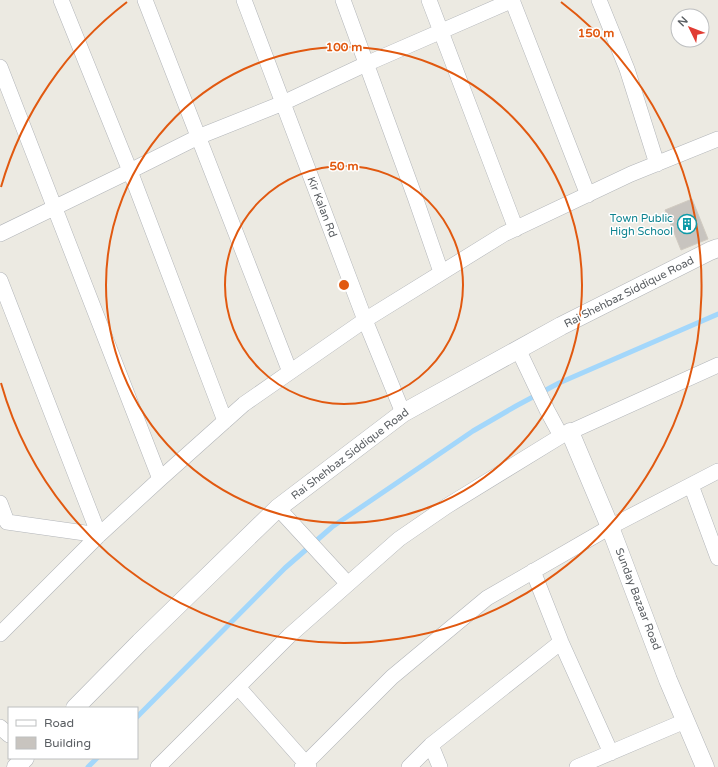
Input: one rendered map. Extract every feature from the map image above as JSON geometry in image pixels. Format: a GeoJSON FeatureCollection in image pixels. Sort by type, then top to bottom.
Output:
{"type":"FeatureCollection","features":[{"type":"Feature","properties":{"kind":"street"},"geometry":{"type":"LineString","coordinates":[[61,0],[130,172],[225,421]]}},
{"type":"Feature","properties":{"kind":"street"},"geometry":{"type":"LineString","coordinates":[[145,0],[290,372]]}},
{"type":"Feature","properties":{"kind":"street","name":"Kir Kalan Rd"},"geometry":{"type":"LineString","coordinates":[[244,0],[365,320],[402,413]]}},
{"type":"Feature","properties":{"kind":"street"},"geometry":{"type":"LineString","coordinates":[[343,0],[441,272]]}},
{"type":"Feature","properties":{"kind":"street"},"geometry":{"type":"LineString","coordinates":[[429,0],[516,228]]}},
{"type":"Feature","properties":{"kind":"street"},"geometry":{"type":"LineString","coordinates":[[0,234],[130,172],[198,137],[283,103],[366,64],[512,0],[588,195]]}},
{"type":"Feature","properties":{"kind":"street"},"geometry":{"type":"LineString","coordinates":[[599,0],[627,69],[657,164]]}},
{"type":"Feature","properties":{"kind":"street"},"geometry":{"type":"LineString","coordinates":[[0,68],[160,479]]}},
{"type":"Feature","properties":{"kind":"street"},"geometry":{"type":"LineString","coordinates":[[0,634],[99,535],[244,404],[365,320],[504,234],[631,174],[718,139]]}},
{"type":"Feature","properties":{"kind":"street","name":"Rai Shehbaz Siddique Road"},"geometry":{"type":"LineString","coordinates":[[76,707],[140,642],[278,508],[402,413],[561,326],[718,248]]}},
{"type":"Feature","properties":{"kind":"street"},"geometry":{"type":"LineString","coordinates":[[0,280],[99,535]]}},
{"type":"Feature","properties":{"kind":"street","name":"Sunday Bazaar Road"},"geometry":{"type":"LineString","coordinates":[[518,349],[547,410],[565,434],[610,527],[665,673],[704,767]]}},
{"type":"Feature","properties":{"kind":"street"},"geometry":{"type":"LineString","coordinates":[[158,767],[289,636],[399,539],[447,506],[565,434],[718,365]]}},
{"type":"Feature","properties":{"kind":"street"},"geometry":{"type":"LineString","coordinates":[[238,686],[306,766],[392,677],[487,598],[610,527],[718,471]]}},
{"type":"Feature","properties":{"kind":"street"},"geometry":{"type":"LineString","coordinates":[[691,485],[718,558]]}},
{"type":"Feature","properties":{"kind":"street"},"geometry":{"type":"LineString","coordinates":[[278,508],[348,584]]}},
{"type":"Feature","properties":{"kind":"street"},"geometry":{"type":"LineString","coordinates":[[1,509],[7,522],[99,535]]}},
{"type":"Feature","properties":{"kind":"street"},"geometry":{"type":"LineString","coordinates":[[534,571],[561,642],[611,753]]}},
{"type":"Feature","properties":{"kind":"street"},"geometry":{"type":"LineString","coordinates":[[409,767],[431,745],[561,642]]}},
{"type":"Feature","properties":{"kind":"street"},"geometry":{"type":"LineString","coordinates":[[577,767],[685,721]]}},
{"type":"Feature","properties":{"kind":"street"},"geometry":{"type":"LineString","coordinates":[[0,727],[8,734]]}},
{"type":"Feature","properties":{"kind":"street"},"geometry":{"type":"LineString","coordinates":[[431,745],[440,767]]}},
{"type":"Feature","properties":{"kind":"street"},"geometry":{"type":"LineString","coordinates":[[16,767],[24,759]]}},
{"type":"Feature","properties":{"kind":"building","name":"Town Public High School"},"geometry":{"type":"Polygon","coordinates":[[[692,199],[708,239],[681,250],[665,210],[692,199]]]}},
{"type":"Feature","properties":{"kind":"waterway"},"geometry":{"type":"LineString","coordinates":[[138,716],[285,568],[332,527],[473,431],[516,406],[559,383],[718,314]]}},
{"type":"Feature","properties":{"kind":"waterway"},"geometry":{"type":"LineString","coordinates":[[88,767],[96,759]]}},
{"type":"Feature","properties":{"kind":"place","name":"Town Public High School"},"geometry":{"type":"Point","coordinates":[687,224]}}]}
